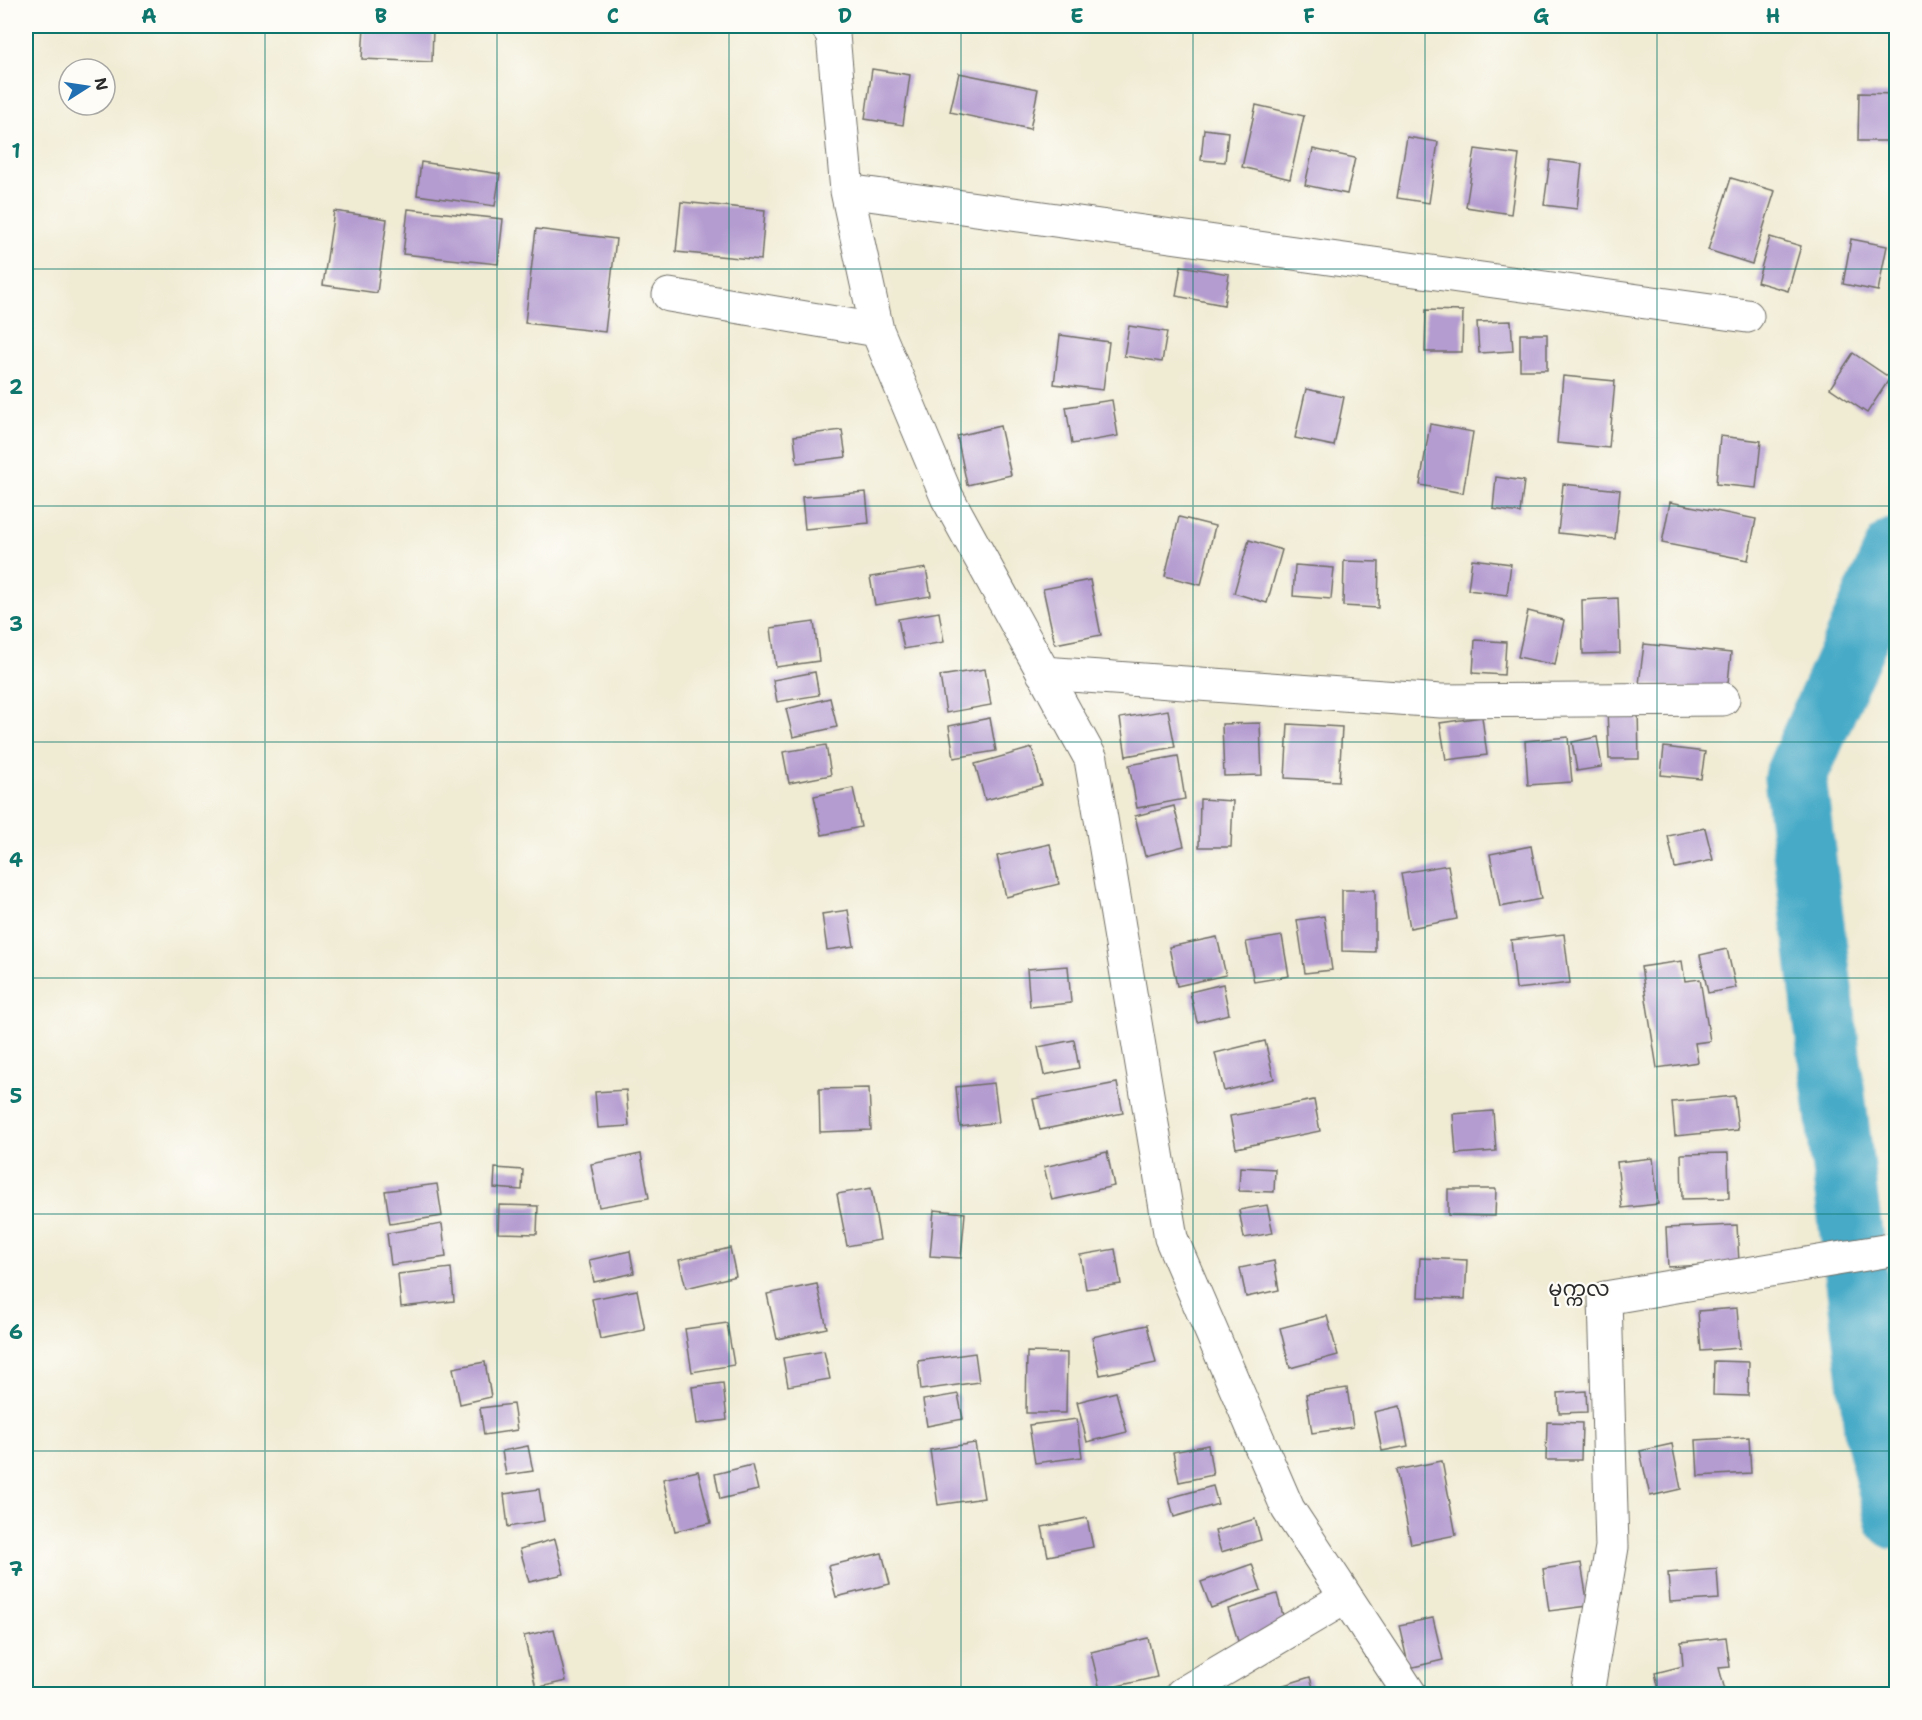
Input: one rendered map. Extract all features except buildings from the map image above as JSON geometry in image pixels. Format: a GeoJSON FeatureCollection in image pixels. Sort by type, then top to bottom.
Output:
{"type":"FeatureCollection","features":[{"type":"Feature","properties":{"kind":"street"},"geometry":{"type":"LineString","coordinates":[[827,26],[833,35],[847,191],[877,330],[946,497],[1091,759],[1171,1238],[1288,1509],[1410,1695]]}},
{"type":"Feature","properties":{"kind":"street"},"geometry":{"type":"LineString","coordinates":[[847,191],[1747,316]]}},
{"type":"Feature","properties":{"kind":"street"},"geometry":{"type":"LineString","coordinates":[[669,295],[877,330]]}},
{"type":"Feature","properties":{"kind":"street"},"geometry":{"type":"LineString","coordinates":[[1043,673],[1441,701],[1723,699]]}},
{"type":"Feature","properties":{"kind":"street"},"geometry":{"type":"LineString","coordinates":[[1587,1695],[1612,1546],[1605,1298],[1896,1249]]}},
{"type":"Feature","properties":{"kind":"street"},"geometry":{"type":"LineString","coordinates":[[1182,1695],[1347,1597]]}},
{"type":"Feature","properties":{"kind":"waterway"},"geometry":{"type":"LineString","coordinates":[[1896,549],[1795,778],[1876,1436],[1896,1518]]}},
{"type":"Feature","properties":{"kind":"district","name":"မုက္ကလ"},"geometry":{"type":"Point","coordinates":[1579,1289]}}]}
